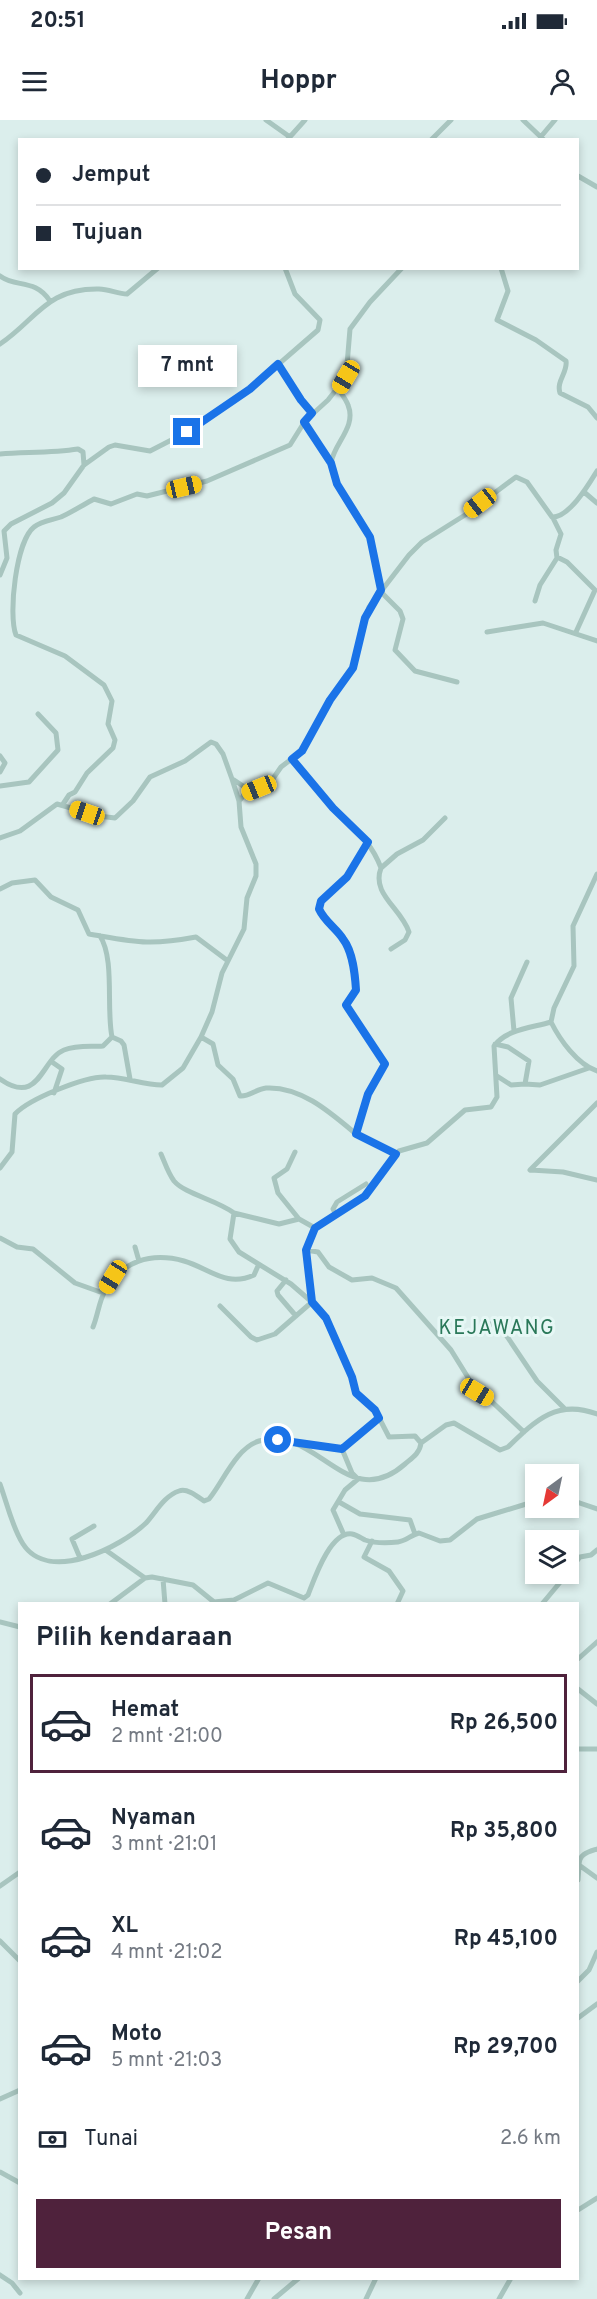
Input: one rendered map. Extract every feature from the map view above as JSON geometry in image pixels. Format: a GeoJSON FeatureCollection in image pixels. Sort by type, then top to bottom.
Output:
{"type":"FeatureCollection","features":[{"type":"Feature","properties":{"kind":"street"},"geometry":{"type":"LineString","coordinates":[[266,120],[289,138],[305,120]]}},
{"type":"Feature","properties":{"kind":"street"},"geometry":{"type":"LineString","coordinates":[[433,138],[451,120]]}},
{"type":"Feature","properties":{"kind":"street"},"geometry":{"type":"LineString","coordinates":[[523,120],[541,138],[555,120]]}},
{"type":"Feature","properties":{"kind":"street"},"geometry":{"type":"LineString","coordinates":[[579,177],[597,187]]}},
{"type":"Feature","properties":{"kind":"street"},"geometry":{"type":"LineString","coordinates":[[0,344],[50,300],[62,295],[94,290],[127,294],[156,270]]}},
{"type":"Feature","properties":{"kind":"street"},"geometry":{"type":"LineString","coordinates":[[0,575],[7,558],[4,531],[11,524],[52,503],[64,493],[84,465],[115,445],[143,452],[158,448],[250,389],[318,330],[320,320],[296,294],[286,270]]}},
{"type":"Feature","properties":{"kind":"street"},"geometry":{"type":"LineString","coordinates":[[63,804],[69,795],[75,792],[87,773],[113,748],[115,740],[108,723],[112,700],[104,685],[65,656],[16,635],[13,614],[23,543],[37,525],[64,516],[94,499],[111,504],[136,494],[147,496],[230,474],[283,451],[295,440],[304,422],[312,413],[324,405],[339,388],[348,369],[350,329],[370,302],[400,270]]}},
{"type":"Feature","properties":{"kind":"street"},"geometry":{"type":"LineString","coordinates":[[502,270],[508,291],[497,320],[536,340],[566,361],[560,380],[560,393],[588,407],[597,418]]}},
{"type":"Feature","properties":{"kind":"street"},"geometry":{"type":"LineString","coordinates":[[0,276],[6,280],[39,288],[50,300]]}},
{"type":"Feature","properties":{"kind":"street"},"geometry":{"type":"LineString","coordinates":[[278,364],[312,413]]}},
{"type":"Feature","properties":{"kind":"street"},"geometry":{"type":"LineString","coordinates":[[331,463],[333,454],[347,431],[350,416],[347,402],[339,388]]}},
{"type":"Feature","properties":{"kind":"street"},"geometry":{"type":"LineString","coordinates":[[304,422],[331,463],[337,484],[370,537],[381,590],[400,611],[403,619],[395,645],[401,658],[415,671],[457,682]]}},
{"type":"Feature","properties":{"kind":"street"},"geometry":{"type":"LineString","coordinates":[[0,454],[28,451],[62,453],[78,449],[83,452],[84,465]]}},
{"type":"Feature","properties":{"kind":"street"},"geometry":{"type":"LineString","coordinates":[[553,518],[559,517],[584,492],[597,471]]}},
{"type":"Feature","properties":{"kind":"street"},"geometry":{"type":"LineString","coordinates":[[239,801],[245,794],[270,783],[281,767],[302,751],[330,700],[353,668],[365,618],[381,590],[422,542],[516,477],[527,482],[553,518],[561,534],[556,550],[557,557],[540,585],[535,601]]}},
{"type":"Feature","properties":{"kind":"street"},"geometry":{"type":"LineString","coordinates":[[584,492],[597,504]]}},
{"type":"Feature","properties":{"kind":"street"},"geometry":{"type":"LineString","coordinates":[[557,557],[567,562],[595,590],[576,632]]}},
{"type":"Feature","properties":{"kind":"street"},"geometry":{"type":"LineString","coordinates":[[7,558],[19,561]]}},
{"type":"Feature","properties":{"kind":"street"},"geometry":{"type":"LineString","coordinates":[[486,632],[543,623],[576,632],[597,641]]}},
{"type":"Feature","properties":{"kind":"street"},"geometry":{"type":"LineString","coordinates":[[0,786],[29,782],[58,750],[56,733],[38,714]]}},
{"type":"Feature","properties":{"kind":"street"},"geometry":{"type":"LineString","coordinates":[[0,838],[20,831],[54,806],[63,804],[99,816],[115,818],[133,801],[150,777],[185,761],[211,742],[216,744],[223,754],[239,801],[241,827],[257,869],[247,898],[244,930],[228,961],[201,1037],[183,1068],[162,1085],[148,1085],[130,1079],[86,1079],[29,1104],[15,1114],[12,1152],[0,1168]]}},
{"type":"Feature","properties":{"kind":"street"},"geometry":{"type":"LineString","coordinates":[[0,756],[5,763],[0,772]]}},
{"type":"Feature","properties":{"kind":"street"},"geometry":{"type":"LineString","coordinates":[[292,759],[333,808],[368,842],[375,851],[381,868]]}},
{"type":"Feature","properties":{"kind":"street"},"geometry":{"type":"LineString","coordinates":[[232,779],[246,788],[259,788]]}},
{"type":"Feature","properties":{"kind":"street"},"geometry":{"type":"LineString","coordinates":[[391,949],[405,940],[409,932],[399,910],[380,891],[378,876],[381,868],[397,854],[423,840],[446,818]]}},
{"type":"Feature","properties":{"kind":"street"},"geometry":{"type":"LineString","coordinates":[[356,1134],[368,1094],[385,1064],[346,1005],[356,990],[353,967],[345,941],[324,919],[319,909],[321,901],[347,877],[368,842]]}},
{"type":"Feature","properties":{"kind":"street"},"geometry":{"type":"LineString","coordinates":[[597,874],[573,926],[574,966],[554,1008],[551,1022],[565,1044],[589,1068],[597,1071]]}},
{"type":"Feature","properties":{"kind":"street"},"geometry":{"type":"LineString","coordinates":[[0,889],[12,883],[38,881],[51,897],[78,910],[89,934],[142,944],[184,941],[196,937],[228,961]]}},
{"type":"Feature","properties":{"kind":"street"},"geometry":{"type":"LineString","coordinates":[[100,936],[107,957],[107,1005],[112,1037]]}},
{"type":"Feature","properties":{"kind":"street"},"geometry":{"type":"LineString","coordinates":[[514,1031],[511,998],[527,962]]}},
{"type":"Feature","properties":{"kind":"street"},"geometry":{"type":"LineString","coordinates":[[312,1302],[306,1250],[315,1228],[365,1196],[396,1154],[435,1138],[465,1110],[491,1107],[497,1097],[497,1076],[493,1052],[495,1044],[514,1031],[551,1022]]}},
{"type":"Feature","properties":{"kind":"street"},"geometry":{"type":"LineString","coordinates":[[0,1079],[14,1086],[24,1087],[43,1075],[64,1050],[103,1046],[112,1037]]}},
{"type":"Feature","properties":{"kind":"street"},"geometry":{"type":"LineString","coordinates":[[112,1037],[124,1045],[130,1079]]}},
{"type":"Feature","properties":{"kind":"street"},"geometry":{"type":"LineString","coordinates":[[201,1037],[213,1044],[218,1065],[233,1079],[240,1096],[263,1088],[291,1091],[321,1106],[356,1134],[396,1154]]}},
{"type":"Feature","properties":{"kind":"street"},"geometry":{"type":"LineString","coordinates":[[495,1044],[508,1047],[529,1061],[525,1084]]}},
{"type":"Feature","properties":{"kind":"street"},"geometry":{"type":"LineString","coordinates":[[52,1062],[62,1069],[54,1093]]}},
{"type":"Feature","properties":{"kind":"street"},"geometry":{"type":"LineString","coordinates":[[497,1076],[511,1085],[540,1085],[589,1068]]}},
{"type":"Feature","properties":{"kind":"street"},"geometry":{"type":"LineString","coordinates":[[597,1103],[530,1170],[563,1172],[597,1180]]}},
{"type":"Feature","properties":{"kind":"street"},"geometry":{"type":"LineString","coordinates":[[295,1152],[287,1169],[274,1178],[278,1193],[299,1218],[315,1228]]}},
{"type":"Feature","properties":{"kind":"street"},"geometry":{"type":"LineString","coordinates":[[161,1154],[174,1181],[183,1188],[216,1201],[234,1213],[279,1224],[299,1218]]}},
{"type":"Feature","properties":{"kind":"street"},"geometry":{"type":"LineString","coordinates":[[336,1215],[333,1209],[337,1202],[366,1184]]}},
{"type":"Feature","properties":{"kind":"street"},"geometry":{"type":"LineString","coordinates":[[234,1213],[229,1231],[232,1245],[258,1266],[286,1280],[312,1302],[326,1318],[352,1377],[356,1393],[375,1410],[389,1437],[415,1436],[421,1443]]}},
{"type":"Feature","properties":{"kind":"street"},"geometry":{"type":"LineString","coordinates":[[0,1238],[17,1247],[33,1249],[75,1283],[103,1293]]}},
{"type":"Feature","properties":{"kind":"street"},"geometry":{"type":"LineString","coordinates":[[135,1247],[139,1261]]}},
{"type":"Feature","properties":{"kind":"street"},"geometry":{"type":"LineString","coordinates":[[306,1250],[318,1252],[329,1267],[352,1280],[372,1278],[396,1288],[451,1350],[477,1392],[489,1399],[524,1432]]}},
{"type":"Feature","properties":{"kind":"street"},"geometry":{"type":"LineString","coordinates":[[93,1326],[103,1293],[121,1268],[139,1261],[159,1258],[185,1261],[214,1276],[231,1280],[245,1279],[254,1275],[258,1266]]}},
{"type":"Feature","properties":{"kind":"street"},"geometry":{"type":"LineString","coordinates":[[286,1280],[277,1291],[278,1295],[296,1316]]}},
{"type":"Feature","properties":{"kind":"street"},"geometry":{"type":"LineString","coordinates":[[220,1306],[251,1337],[257,1340],[275,1334],[312,1302]]}},
{"type":"Feature","properties":{"kind":"street"},"geometry":{"type":"LineString","coordinates":[[483,1321],[502,1329],[537,1381],[564,1408],[597,1414]]}},
{"type":"Feature","properties":{"kind":"street"},"geometry":{"type":"LineString","coordinates":[[304,1445],[347,1475],[358,1479],[375,1479],[395,1472],[415,1456],[421,1443],[451,1423],[500,1450],[508,1447],[542,1418],[564,1408]]}},
{"type":"Feature","properties":{"kind":"street"},"geometry":{"type":"LineString","coordinates":[[0,1484],[19,1536],[31,1553],[40,1559],[56,1562],[81,1558],[107,1551],[138,1529],[166,1499],[178,1491],[185,1490],[204,1501],[209,1499],[232,1465],[254,1442],[269,1439],[342,1449],[379,1418]]}},
{"type":"Feature","properties":{"kind":"street"},"geometry":{"type":"LineString","coordinates":[[342,1449],[352,1473],[358,1479]]}},
{"type":"Feature","properties":{"kind":"street"},"geometry":{"type":"LineString","coordinates":[[344,1535],[333,1515],[333,1510],[345,1490],[358,1479]]}},
{"type":"Feature","properties":{"kind":"street"},"geometry":{"type":"LineString","coordinates":[[339,1502],[367,1516],[410,1520],[414,1534]]}},
{"type":"Feature","properties":{"kind":"street"},"geometry":{"type":"LineString","coordinates":[[579,1502],[597,1509]]}},
{"type":"Feature","properties":{"kind":"street"},"geometry":{"type":"LineString","coordinates":[[107,1551],[143,1576],[193,1585],[214,1602],[234,1600],[268,1583],[304,1598],[308,1595],[312,1579],[331,1547],[344,1535],[354,1534],[372,1541],[398,1542],[414,1534],[440,1541],[450,1539],[471,1522],[525,1505]]}},
{"type":"Feature","properties":{"kind":"street"},"geometry":{"type":"LineString","coordinates":[[81,1558],[72,1539],[94,1526]]}},
{"type":"Feature","properties":{"kind":"street"},"geometry":{"type":"LineString","coordinates":[[372,1541],[364,1557],[394,1576],[403,1591],[398,1602]]}},
{"type":"Feature","properties":{"kind":"street"},"geometry":{"type":"LineString","coordinates":[[579,1560],[597,1550]]}},
{"type":"Feature","properties":{"kind":"street"},"geometry":{"type":"LineString","coordinates":[[112,1602],[143,1576]]}},
{"type":"Feature","properties":{"kind":"street"},"geometry":{"type":"LineString","coordinates":[[163,1579],[165,1602]]}},
{"type":"Feature","properties":{"kind":"street"},"geometry":{"type":"LineString","coordinates":[[544,1602],[559,1584]]}},
{"type":"Feature","properties":{"kind":"street"},"geometry":{"type":"LineString","coordinates":[[0,1622],[18,1626]]}},
{"type":"Feature","properties":{"kind":"street"},"geometry":{"type":"LineString","coordinates":[[579,1658],[597,1642]]}},
{"type":"Feature","properties":{"kind":"street"},"geometry":{"type":"LineString","coordinates":[[579,1690],[597,1704]]}},
{"type":"Feature","properties":{"kind":"street"},"geometry":{"type":"LineString","coordinates":[[579,1749],[597,1749]]}},
{"type":"Feature","properties":{"kind":"street"},"geometry":{"type":"LineString","coordinates":[[597,1850],[582,1856],[579,1865],[597,1878]]}},
{"type":"Feature","properties":{"kind":"street"},"geometry":{"type":"LineString","coordinates":[[0,1886],[18,1873]]}},
{"type":"Feature","properties":{"kind":"street"},"geometry":{"type":"LineString","coordinates":[[0,1941],[18,1959]]}},
{"type":"Feature","properties":{"kind":"street"},"geometry":{"type":"LineString","coordinates":[[579,1980],[589,1970],[597,1952]]}},
{"type":"Feature","properties":{"kind":"street"},"geometry":{"type":"LineString","coordinates":[[579,2017],[597,2004]]}},
{"type":"Feature","properties":{"kind":"street"},"geometry":{"type":"LineString","coordinates":[[0,2090],[3,2098],[18,2091]]}},
{"type":"Feature","properties":{"kind":"street"},"geometry":{"type":"LineString","coordinates":[[0,2172],[18,2181]]}},
{"type":"Feature","properties":{"kind":"street"},"geometry":{"type":"LineString","coordinates":[[579,2209],[597,2198]]}},
{"type":"Feature","properties":{"kind":"street"},"geometry":{"type":"LineString","coordinates":[[0,2275],[6,2277],[20,2293]]}},
{"type":"Feature","properties":{"kind":"street"},"geometry":{"type":"LineString","coordinates":[[247,2299],[258,2280]]}},
{"type":"Feature","properties":{"kind":"street"},"geometry":{"type":"LineString","coordinates":[[273,2299],[297,2280]]}},
{"type":"Feature","properties":{"kind":"street"},"geometry":{"type":"LineString","coordinates":[[366,2299],[375,2280]]}},
{"type":"Feature","properties":{"kind":"street"},"geometry":{"type":"LineString","coordinates":[[499,2299],[510,2280]]}},
{"type":"Feature","properties":{"kind":"district","name":"KEJAWANG"},"geometry":{"type":"Point","coordinates":[497,1329]}},
{"type":"Feature","properties":{"kind":"route"},"geometry":{"type":"LineString","coordinates":[[187,432],[250,389],[278,364],[312,413],[304,422],[331,463],[337,484],[370,537],[381,590],[369,607],[365,618],[358,658],[353,668],[330,700],[302,751],[292,759],[333,808],[368,842],[347,877],[321,901],[319,909],[324,919],[345,941],[353,967],[356,990],[346,1005],[385,1064],[368,1094],[356,1134],[383,1145],[396,1154],[365,1196],[315,1228],[306,1250],[312,1302],[321,1310],[332,1330],[340,1354],[352,1377],[358,1398],[375,1410],[379,1418],[342,1449],[278,1440]]}}]}
